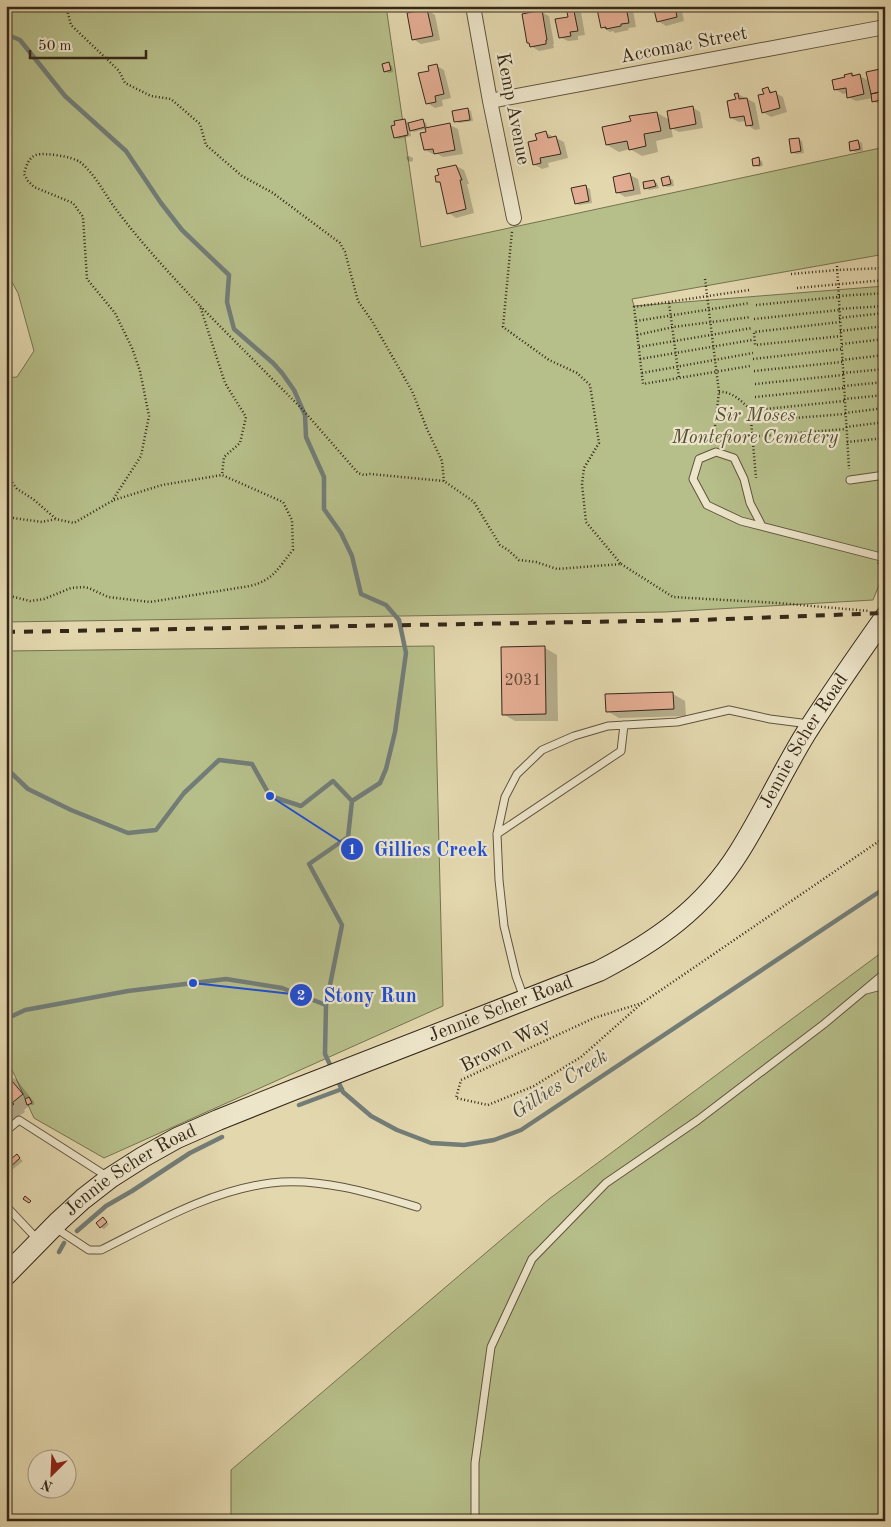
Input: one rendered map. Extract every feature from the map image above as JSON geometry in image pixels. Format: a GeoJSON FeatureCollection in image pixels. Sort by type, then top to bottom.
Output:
{"type":"FeatureCollection","features":[{"type":"Feature","properties":{"kind":"street","name":"Kemp Avenue"},"geometry":{"type":"LineString","coordinates":[[473,6],[514,218]]}},
{"type":"Feature","properties":{"kind":"street","name":"Accomac Street"},"geometry":{"type":"LineString","coordinates":[[490,101],[885,27]]}},
{"type":"Feature","properties":{"kind":"street","name":"Jennie Scher Road"},"geometry":{"type":"LineString","coordinates":[[6,1275],[83,1199],[110,1178],[177,1138],[293,1090],[599,971],[630,955],[670,928],[694,907],[725,872],[739,852],[812,724],[880,614]]}},
{"type":"Feature","properties":{"kind":"lane"},"geometry":{"type":"LineString","coordinates":[[762,526],[750,503],[744,479],[734,458],[716,452],[699,459],[693,479],[707,505],[741,520],[762,526],[885,558]]}},
{"type":"Feature","properties":{"kind":"lane"},"geometry":{"type":"LineString","coordinates":[[850,480],[885,475]]}},
{"type":"Feature","properties":{"kind":"lane"},"geometry":{"type":"LineString","coordinates":[[525,1000],[516,976],[504,926],[497,834],[505,796],[517,774],[542,750],[574,736],[608,726],[677,722],[729,710],[770,719],[812,724]]}},
{"type":"Feature","properties":{"kind":"lane"},"geometry":{"type":"LineString","coordinates":[[497,834],[621,751],[624,725]]}},
{"type":"Feature","properties":{"kind":"lane"},"geometry":{"type":"LineString","coordinates":[[475,1521],[475,1463],[491,1347],[532,1259],[606,1183],[698,1120],[824,1024],[885,973]]}},
{"type":"Feature","properties":{"kind":"lane"},"geometry":{"type":"LineString","coordinates":[[864,991],[885,985]]}},
{"type":"Feature","properties":{"kind":"lane"},"geometry":{"type":"LineString","coordinates":[[6,1131],[19,1120],[110,1178]]}},
{"type":"Feature","properties":{"kind":"lane"},"geometry":{"type":"LineString","coordinates":[[54,1227],[89,1250],[101,1250],[171,1214],[218,1196],[248,1187],[272,1183],[311,1183],[358,1190],[417,1207]]}},
{"type":"Feature","properties":{"kind":"lane"},"geometry":{"type":"LineString","coordinates":[[6,1206],[40,1242]]}},
{"type":"Feature","properties":{"kind":"path"},"geometry":{"type":"LineString","coordinates":[[66,6],[71,25],[119,71],[125,83],[151,96],[171,99],[200,124],[206,145],[234,170],[272,193],[340,243],[345,252],[358,301],[372,321],[412,391],[442,461],[444,481]]}},
{"type":"Feature","properties":{"kind":"path"},"geometry":{"type":"LineString","coordinates":[[112,500],[141,456],[149,416],[140,371],[132,348],[115,313],[87,279],[83,217],[73,204],[34,187],[24,174],[28,161],[36,155],[58,156],[79,161],[90,172],[115,208],[158,260],[200,306],[303,410],[358,473],[444,481],[474,502],[500,545],[519,560],[536,562],[557,569],[620,564]]}},
{"type":"Feature","properties":{"kind":"path"},"geometry":{"type":"LineString","coordinates":[[514,218],[503,327],[549,360],[578,373],[590,385],[599,443],[584,468],[582,484],[586,522],[620,564],[673,597],[778,602],[880,614]]}},
{"type":"Feature","properties":{"kind":"path"},"geometry":{"type":"LineString","coordinates":[[791,274],[837,268],[885,268]]}},
{"type":"Feature","properties":{"kind":"path"},"geometry":{"type":"LineString","coordinates":[[837,268],[850,480]]}},
{"type":"Feature","properties":{"kind":"path"},"geometry":{"type":"LineString","coordinates":[[705,279],[719,392],[715,426],[716,452]]}},
{"type":"Feature","properties":{"kind":"path"},"geometry":{"type":"LineString","coordinates":[[797,288],[885,280]]}},
{"type":"Feature","properties":{"kind":"path"},"geometry":{"type":"LineString","coordinates":[[749,290],[634,307],[643,384],[750,366]]}},
{"type":"Feature","properties":{"kind":"path"},"geometry":{"type":"LineString","coordinates":[[756,305],[885,294]]}},
{"type":"Feature","properties":{"kind":"path"},"geometry":{"type":"LineString","coordinates":[[669,302],[679,378]]}},
{"type":"Feature","properties":{"kind":"path"},"geometry":{"type":"LineString","coordinates":[[636,321],[750,303]]}},
{"type":"Feature","properties":{"kind":"path"},"geometry":{"type":"LineString","coordinates":[[200,306],[225,383],[246,417],[240,443],[224,457],[222,476]]}},
{"type":"Feature","properties":{"kind":"path"},"geometry":{"type":"LineString","coordinates":[[754,319],[885,306]]}},
{"type":"Feature","properties":{"kind":"path"},"geometry":{"type":"LineString","coordinates":[[840,318],[885,314]]}},
{"type":"Feature","properties":{"kind":"path"},"geometry":{"type":"LineString","coordinates":[[637,335],[672,327],[751,317]]}},
{"type":"Feature","properties":{"kind":"path"},"geometry":{"type":"LineString","coordinates":[[840,322],[754,332],[755,345],[840,336]]}},
{"type":"Feature","properties":{"kind":"path"},"geometry":{"type":"LineString","coordinates":[[840,330],[885,326]]}},
{"type":"Feature","properties":{"kind":"path"},"geometry":{"type":"LineString","coordinates":[[639,347],[752,328]]}},
{"type":"Feature","properties":{"kind":"path"},"geometry":{"type":"LineString","coordinates":[[841,344],[885,339]]}},
{"type":"Feature","properties":{"kind":"path"},"geometry":{"type":"LineString","coordinates":[[640,360],[752,340]]}},
{"type":"Feature","properties":{"kind":"path"},"geometry":{"type":"LineString","coordinates":[[753,359],[841,349]]}},
{"type":"Feature","properties":{"kind":"path"},"geometry":{"type":"LineString","coordinates":[[642,373],[753,353]]}},
{"type":"Feature","properties":{"kind":"path"},"geometry":{"type":"LineString","coordinates":[[754,371],[885,355]]}},
{"type":"Feature","properties":{"kind":"path"},"geometry":{"type":"LineString","coordinates":[[755,384],[885,369]]}},
{"type":"Feature","properties":{"kind":"path"},"geometry":{"type":"LineString","coordinates":[[755,397],[885,382]]}},
{"type":"Feature","properties":{"kind":"path"},"geometry":{"type":"LineString","coordinates":[[719,392],[726,392],[737,397],[750,409],[757,485]]}},
{"type":"Feature","properties":{"kind":"path"},"geometry":{"type":"LineString","coordinates":[[756,410],[885,395]]}},
{"type":"Feature","properties":{"kind":"path"},"geometry":{"type":"LineString","coordinates":[[757,421],[885,408]]}},
{"type":"Feature","properties":{"kind":"path"},"geometry":{"type":"LineString","coordinates":[[759,436],[846,428],[885,422]]}},
{"type":"Feature","properties":{"kind":"path"},"geometry":{"type":"LineString","coordinates":[[847,442],[885,438]]}},
{"type":"Feature","properties":{"kind":"path"},"geometry":{"type":"LineString","coordinates":[[6,474],[17,489],[56,519]]}},
{"type":"Feature","properties":{"kind":"path"},"geometry":{"type":"LineString","coordinates":[[6,517],[42,522],[56,519],[74,523],[112,500],[162,485],[222,476],[283,502],[292,520],[293,550],[273,576],[263,583],[250,586],[150,602],[108,597],[83,587],[71,588],[44,599],[30,601],[6,596]]}},
{"type":"Feature","properties":{"kind":"path","name":"Brown Way"},"geometry":{"type":"LineString","coordinates":[[642,1003],[594,1018],[461,1080],[456,1098],[488,1105],[534,1086],[581,1057],[642,1003],[885,837]]}},
{"type":"Feature","properties":{"kind":"green space","name":"Sir Moses Montefiore Cemetery"},"geometry":{"type":"Polygon","coordinates":[[[6,6],[386,6],[421,247],[885,147],[885,254],[632,299],[634,306],[885,286],[885,562],[877,563],[885,565],[885,570],[873,600],[665,612],[6,622],[6,378],[17,377],[34,351],[18,293],[6,271],[6,6]]]}},
{"type":"Feature","properties":{"kind":"green space"},"geometry":{"type":"Polygon","coordinates":[[[434,646],[443,1006],[104,1158],[34,1118],[9,1063],[6,1062],[6,651],[434,646]]]}},
{"type":"Feature","properties":{"kind":"green space"},"geometry":{"type":"Polygon","coordinates":[[[885,950],[885,1521],[231,1521],[231,1470],[549,1199],[885,950]]]}},
{"type":"Feature","properties":{"kind":"building"},"geometry":{"type":"Polygon","coordinates":[[[573,6],[578,31],[570,32],[571,36],[559,38],[555,19],[568,17],[566,7],[573,6]]]}},
{"type":"Feature","properties":{"kind":"building"},"geometry":{"type":"Polygon","coordinates":[[[626,6],[629,23],[606,29],[606,27],[601,28],[597,9],[626,6]]]}},
{"type":"Feature","properties":{"kind":"building"},"geometry":{"type":"Polygon","coordinates":[[[653,6],[675,6],[677,17],[657,22],[653,6]]]}},
{"type":"Feature","properties":{"kind":"building"},"geometry":{"type":"Polygon","coordinates":[[[427,9],[433,36],[412,40],[407,13],[427,9]]]}},
{"type":"Feature","properties":{"kind":"building"},"geometry":{"type":"Polygon","coordinates":[[[542,10],[546,44],[530,47],[529,43],[527,43],[522,14],[542,10]]]}},
{"type":"Feature","properties":{"kind":"building"},"geometry":{"type":"Polygon","coordinates":[[[389,62],[391,70],[384,72],[382,64],[389,62]]]}},
{"type":"Feature","properties":{"kind":"building"},"geometry":{"type":"Polygon","coordinates":[[[437,64],[444,94],[435,96],[436,102],[426,104],[418,73],[429,71],[428,66],[437,64]]]}},
{"type":"Feature","properties":{"kind":"building"},"geometry":{"type":"Polygon","coordinates":[[[885,68],[885,91],[871,94],[866,72],[885,68]]]}},
{"type":"Feature","properties":{"kind":"building"},"geometry":{"type":"Polygon","coordinates":[[[852,73],[852,76],[860,74],[864,94],[847,98],[846,88],[834,90],[832,80],[852,73]]]}},
{"type":"Feature","properties":{"kind":"building"},"geometry":{"type":"Polygon","coordinates":[[[768,87],[770,93],[776,91],[780,108],[762,113],[758,95],[764,94],[762,89],[768,87]]]}},
{"type":"Feature","properties":{"kind":"building"},"geometry":{"type":"Polygon","coordinates":[[[883,91],[885,99],[872,102],[871,94],[883,91]]]}},
{"type":"Feature","properties":{"kind":"building"},"geometry":{"type":"Polygon","coordinates":[[[738,93],[739,99],[747,98],[753,125],[746,126],[744,116],[730,118],[727,101],[736,99],[734,94],[738,93]]]}},
{"type":"Feature","properties":{"kind":"building"},"geometry":{"type":"Polygon","coordinates":[[[693,106],[696,124],[670,129],[667,111],[693,106]]]}},
{"type":"Feature","properties":{"kind":"building"},"geometry":{"type":"Polygon","coordinates":[[[468,108],[470,120],[454,122],[452,111],[468,108]]]}},
{"type":"Feature","properties":{"kind":"building"},"geometry":{"type":"Polygon","coordinates":[[[657,112],[661,131],[644,134],[646,146],[629,150],[627,141],[606,145],[602,127],[631,121],[629,116],[657,112]]]}},
{"type":"Feature","properties":{"kind":"building"},"geometry":{"type":"Polygon","coordinates":[[[405,119],[408,135],[394,138],[391,126],[395,125],[394,121],[405,119]]]}},
{"type":"Feature","properties":{"kind":"building"},"geometry":{"type":"Polygon","coordinates":[[[423,119],[425,127],[410,131],[408,123],[423,119]]]}},
{"type":"Feature","properties":{"kind":"building"},"geometry":{"type":"Polygon","coordinates":[[[450,123],[455,150],[434,154],[433,149],[424,150],[420,133],[426,132],[425,128],[450,123]]]}},
{"type":"Feature","properties":{"kind":"building"},"geometry":{"type":"Polygon","coordinates":[[[546,131],[548,138],[556,136],[561,154],[540,158],[541,163],[533,165],[528,142],[537,140],[535,134],[546,131]]]}},
{"type":"Feature","properties":{"kind":"building"},"geometry":{"type":"Polygon","coordinates":[[[799,138],[801,151],[791,153],[789,139],[799,138]]]}},
{"type":"Feature","properties":{"kind":"building"},"geometry":{"type":"Polygon","coordinates":[[[858,140],[860,149],[850,151],[849,142],[858,140]]]}},
{"type":"Feature","properties":{"kind":"building"},"geometry":{"type":"Polygon","coordinates":[[[759,157],[760,165],[753,166],[752,159],[759,157]]]}},
{"type":"Feature","properties":{"kind":"building"},"geometry":{"type":"Polygon","coordinates":[[[456,165],[462,180],[460,180],[466,209],[447,214],[440,182],[436,182],[435,176],[439,175],[437,169],[456,165]]]}},
{"type":"Feature","properties":{"kind":"building"},"geometry":{"type":"Polygon","coordinates":[[[630,173],[634,190],[616,193],[613,177],[630,173]]]}},
{"type":"Feature","properties":{"kind":"building"},"geometry":{"type":"Polygon","coordinates":[[[669,176],[671,184],[663,186],[661,178],[669,176]]]}},
{"type":"Feature","properties":{"kind":"building"},"geometry":{"type":"Polygon","coordinates":[[[654,180],[656,186],[644,189],[643,182],[654,180]]]}},
{"type":"Feature","properties":{"kind":"building"},"geometry":{"type":"Polygon","coordinates":[[[586,185],[589,201],[575,204],[571,188],[586,185]]]}},
{"type":"Feature","properties":{"kind":"building"},"geometry":{"type":"Polygon","coordinates":[[[545,646],[546,714],[502,715],[501,647],[545,646]]]}},
{"type":"Feature","properties":{"kind":"building"},"geometry":{"type":"Polygon","coordinates":[[[673,692],[674,709],[606,712],[605,694],[673,692]]]}},
{"type":"Feature","properties":{"kind":"building"},"geometry":{"type":"Polygon","coordinates":[[[6,1074],[23,1094],[6,1110],[6,1074]]]}},
{"type":"Feature","properties":{"kind":"building"},"geometry":{"type":"Polygon","coordinates":[[[29,1097],[32,1103],[27,1105],[25,1099],[29,1097]]]}},
{"type":"Feature","properties":{"kind":"building"},"geometry":{"type":"Polygon","coordinates":[[[17,1154],[20,1158],[8,1169],[6,1163],[17,1154]]]}},
{"type":"Feature","properties":{"kind":"building"},"geometry":{"type":"Polygon","coordinates":[[[25,1196],[31,1201],[29,1203],[23,1199],[25,1196]]]}},
{"type":"Feature","properties":{"kind":"building"},"geometry":{"type":"Polygon","coordinates":[[[103,1217],[107,1222],[100,1228],[96,1223],[103,1217]]]}},
{"type":"Feature","properties":{"kind":"waterway"},"geometry":{"type":"LineString","coordinates":[[6,34],[20,40],[65,96],[126,151],[161,203],[182,230],[229,275],[227,302],[234,329],[282,373],[294,390],[305,415],[306,437],[324,477],[324,509],[341,533],[352,556],[361,594],[386,605],[399,620],[406,653],[395,732],[386,769],[380,783],[352,801]]}},
{"type":"Feature","properties":{"kind":"waterway","name":"Gillies Creek"},"geometry":{"type":"LineString","coordinates":[[6,768],[28,789],[71,810],[128,833],[156,830],[184,793],[219,760],[252,764],[270,796],[301,806],[333,781],[352,801],[348,837],[309,864],[342,925],[326,1005],[325,1054],[332,1069]]}},
{"type":"Feature","properties":{"kind":"waterway","name":"Gillies Creek"},"geometry":{"type":"LineString","coordinates":[[337,1079],[343,1092],[371,1116],[397,1130],[431,1143],[464,1145],[494,1140],[521,1130],[885,888]]}},
{"type":"Feature","properties":{"kind":"waterway"},"geometry":{"type":"LineString","coordinates":[[6,1019],[25,1010],[128,991],[226,979],[282,988],[326,1005]]}},
{"type":"Feature","properties":{"kind":"waterway"},"geometry":{"type":"LineString","coordinates":[[299,1105],[342,1089]]}},
{"type":"Feature","properties":{"kind":"waterway"},"geometry":{"type":"LineString","coordinates":[[77,1231],[106,1206],[190,1153],[222,1137]]}},
{"type":"Feature","properties":{"kind":"waterway"},"geometry":{"type":"LineString","coordinates":[[59,1252],[64,1243]]}},
{"type":"Feature","properties":{"kind":"railway"},"geometry":{"type":"LineString","coordinates":[[6,632],[700,620],[885,613]]}},
{"type":"Feature","properties":{"kind":"place","name":"Gillies Creek"},"geometry":{"type":"Point","coordinates":[270,796]}},
{"type":"Feature","properties":{"kind":"place","name":"Stony Run"},"geometry":{"type":"Point","coordinates":[193,983]}}]}
